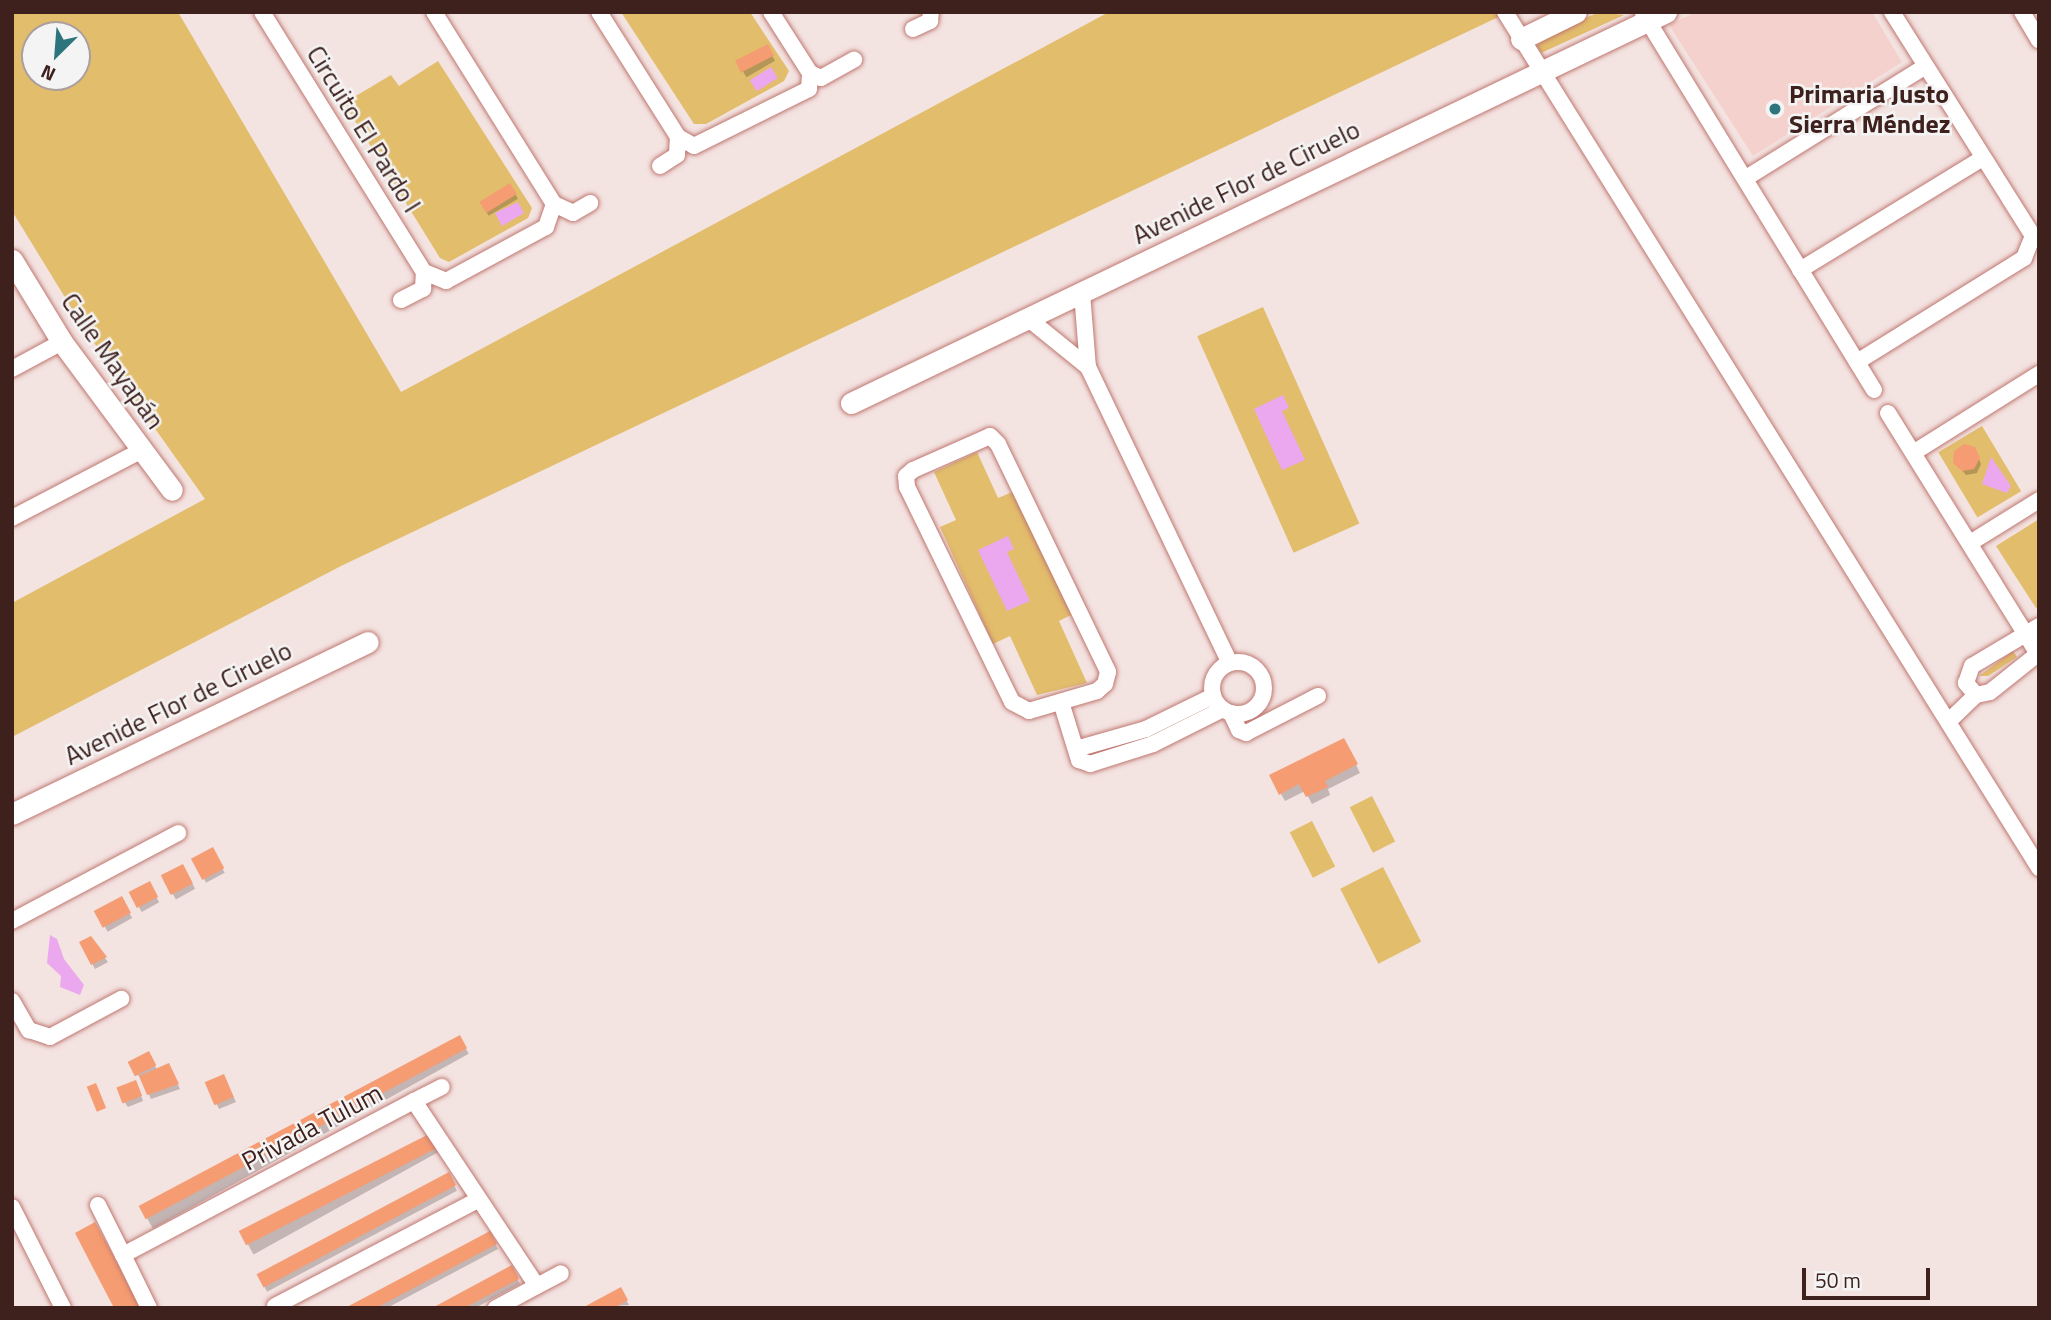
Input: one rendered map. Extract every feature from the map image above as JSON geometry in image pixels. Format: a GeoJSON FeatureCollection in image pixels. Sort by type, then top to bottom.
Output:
{"type":"FeatureCollection","features":[{"type":"Feature","properties":{"kind":"main road"},"geometry":{"type":"LineString","coordinates":[[1521,40],[1576,12]]}},
{"type":"Feature","properties":{"kind":"main road","name":"Avenide Flor de Ciruelo"},"geometry":{"type":"LineString","coordinates":[[851,403],[1030,320],[1541,71],[1644,17],[1666,12]]}},
{"type":"Feature","properties":{"kind":"main road","name":"Calle Mayapán"},"geometry":{"type":"LineString","coordinates":[[12,260],[55,346],[172,490]]}},
{"type":"Feature","properties":{"kind":"main road","name":"Avenide Flor de Ciruelo"},"geometry":{"type":"LineString","coordinates":[[12,814],[368,642]]}},
{"type":"Feature","properties":{"kind":"street","name":"Circuito El Pardo I"},"geometry":{"type":"LineString","coordinates":[[262,12],[424,272]]}},
{"type":"Feature","properties":{"kind":"street"},"geometry":{"type":"LineString","coordinates":[[434,12],[554,204],[573,213],[590,203]]}},
{"type":"Feature","properties":{"kind":"street"},"geometry":{"type":"LineString","coordinates":[[599,12],[678,137],[694,146],[808,89],[810,73]]}},
{"type":"Feature","properties":{"kind":"street"},"geometry":{"type":"LineString","coordinates":[[771,12],[810,73],[821,78],[854,60]]}},
{"type":"Feature","properties":{"kind":"street"},"geometry":{"type":"LineString","coordinates":[[913,29],[930,21],[931,12]]}},
{"type":"Feature","properties":{"kind":"street"},"geometry":{"type":"LineString","coordinates":[[1504,12],[2039,868]]}},
{"type":"Feature","properties":{"kind":"street"},"geometry":{"type":"LineString","coordinates":[[1857,362],[2024,258],[2036,240],[1981,159],[1892,12]]}},
{"type":"Feature","properties":{"kind":"street"},"geometry":{"type":"LineString","coordinates":[[2022,12],[2039,40]]}},
{"type":"Feature","properties":{"kind":"street"},"geometry":{"type":"LineString","coordinates":[[1644,17],[1746,178],[1874,390]]}},
{"type":"Feature","properties":{"kind":"street"},"geometry":{"type":"LineString","coordinates":[[1746,178],[1924,66]]}},
{"type":"Feature","properties":{"kind":"street"},"geometry":{"type":"LineString","coordinates":[[660,166],[677,155],[678,137]]}},
{"type":"Feature","properties":{"kind":"street"},"geometry":{"type":"LineString","coordinates":[[1800,270],[1981,159]]}},
{"type":"Feature","properties":{"kind":"street"},"geometry":{"type":"LineString","coordinates":[[401,300],[423,289],[424,272],[446,281],[546,227],[554,204]]}},
{"type":"Feature","properties":{"kind":"street"},"geometry":{"type":"LineString","coordinates":[[1082,293],[1088,367],[1230,663]]}},
{"type":"Feature","properties":{"kind":"street"},"geometry":{"type":"LineString","coordinates":[[1030,320],[1088,367]]}},
{"type":"Feature","properties":{"kind":"street"},"geometry":{"type":"LineString","coordinates":[[12,369],[55,346]]}},
{"type":"Feature","properties":{"kind":"street"},"geometry":{"type":"LineString","coordinates":[[1913,453],[2039,374]]}},
{"type":"Feature","properties":{"kind":"street"},"geometry":{"type":"LineString","coordinates":[[1888,413],[2016,618],[2032,630],[2038,654],[1990,692],[1976,695],[1949,721]]}},
{"type":"Feature","properties":{"kind":"street"},"geometry":{"type":"LineString","coordinates":[[990,436],[998,443],[1108,672],[1105,684],[1097,691],[1061,702],[1029,711],[1012,702],[907,487],[906,477],[913,470],[981,437],[990,436]]}},
{"type":"Feature","properties":{"kind":"street"},"geometry":{"type":"LineString","coordinates":[[12,518],[140,451]]}},
{"type":"Feature","properties":{"kind":"street"},"geometry":{"type":"LineString","coordinates":[[1970,543],[2039,499]]}},
{"type":"Feature","properties":{"kind":"street"},"geometry":{"type":"LineString","coordinates":[[1976,695],[1966,683],[1972,666],[2032,630]]}},
{"type":"Feature","properties":{"kind":"street"},"geometry":{"type":"LineString","coordinates":[[1061,702],[1079,760],[1090,764],[1153,744],[1222,706],[1254,709],[1265,688],[1254,667],[1230,663]]}},
{"type":"Feature","properties":{"kind":"street"},"geometry":{"type":"LineString","coordinates":[[1230,663],[1213,680],[1222,706],[1239,730],[1246,733],[1318,696]]}},
{"type":"Feature","properties":{"kind":"street"},"geometry":{"type":"LineString","coordinates":[[12,921],[178,833]]}},
{"type":"Feature","properties":{"kind":"street"},"geometry":{"type":"LineString","coordinates":[[13,1005],[29,1030],[50,1037],[121,999]]}},
{"type":"Feature","properties":{"kind":"street"},"geometry":{"type":"LineString","coordinates":[[414,1101],[442,1087]]}},
{"type":"Feature","properties":{"kind":"street","name":"Privada Tulum"},"geometry":{"type":"LineString","coordinates":[[122,1255],[414,1101],[537,1286]]}},
{"type":"Feature","properties":{"kind":"street"},"geometry":{"type":"LineString","coordinates":[[275,1306],[478,1200]]}},
{"type":"Feature","properties":{"kind":"street"},"geometry":{"type":"LineString","coordinates":[[98,1205],[149,1308]]}},
{"type":"Feature","properties":{"kind":"street"},"geometry":{"type":"LineString","coordinates":[[12,1207],[62,1308]]}},
{"type":"Feature","properties":{"kind":"street"},"geometry":{"type":"LineString","coordinates":[[496,1308],[561,1273]]}},
{"type":"Feature","properties":{"kind":"shaded area"},"geometry":{"type":"Polygon","coordinates":[[[12,12],[178,12],[401,392],[1109,12],[1509,12],[343,565],[12,737],[12,603],[205,499],[85,330],[12,211],[12,12]]]}},
{"type":"Feature","properties":{"kind":"shaded area"},"geometry":{"type":"Polygon","coordinates":[[[621,12],[750,12],[789,71],[784,81],[706,124],[694,124],[621,12]]]}},
{"type":"Feature","properties":{"kind":"shaded area"},"geometry":{"type":"Polygon","coordinates":[[[1599,12],[1624,15],[1541,53],[1537,46],[1544,37],[1599,12]]]}},
{"type":"Feature","properties":{"kind":"shaded area","name":"Primaria Justo Sierra Méndez"},"geometry":{"type":"Polygon","coordinates":[[[1696,12],[1872,12],[1902,62],[1753,156],[1669,25],[1696,12]]]}},
{"type":"Feature","properties":{"kind":"shaded area"},"geometry":{"type":"Polygon","coordinates":[[[438,61],[532,208],[528,218],[449,262],[440,258],[344,103],[391,75],[399,86],[438,61]]]}},
{"type":"Feature","properties":{"kind":"shaded area"},"geometry":{"type":"Polygon","coordinates":[[[771,67],[778,78],[757,91],[750,80],[771,67]]]}},
{"type":"Feature","properties":{"kind":"shaded area"},"geometry":{"type":"Polygon","coordinates":[[[518,202],[524,213],[502,226],[495,213],[518,202]]]}},
{"type":"Feature","properties":{"kind":"shaded area"},"geometry":{"type":"Polygon","coordinates":[[[1263,307],[1359,524],[1294,553],[1197,336],[1263,307]]]}},
{"type":"Feature","properties":{"kind":"shaded area"},"geometry":{"type":"Polygon","coordinates":[[[1283,395],[1289,408],[1282,411],[1305,460],[1282,470],[1254,409],[1283,395]]]}},
{"type":"Feature","properties":{"kind":"shaded area"},"geometry":{"type":"Polygon","coordinates":[[[1982,426],[2021,491],[1977,517],[1938,452],[1982,426]]]}},
{"type":"Feature","properties":{"kind":"shaded area"},"geometry":{"type":"Polygon","coordinates":[[[977,452],[998,498],[1017,490],[1073,614],[1059,621],[1087,683],[1037,695],[1010,636],[993,644],[940,527],[956,520],[934,472],[977,452]]]}},
{"type":"Feature","properties":{"kind":"shaded area"},"geometry":{"type":"Polygon","coordinates":[[[1991,457],[2011,486],[2007,493],[1982,484],[1991,457]]]}},
{"type":"Feature","properties":{"kind":"shaded area"},"geometry":{"type":"Polygon","coordinates":[[[2039,519],[2039,606],[2036,608],[1996,546],[2039,519]]]}},
{"type":"Feature","properties":{"kind":"shaded area"},"geometry":{"type":"Polygon","coordinates":[[[1008,536],[1014,549],[1007,552],[1030,601],[1007,611],[978,550],[1008,536]]]}},
{"type":"Feature","properties":{"kind":"shaded area"},"geometry":{"type":"Polygon","coordinates":[[[2013,651],[2017,657],[1988,676],[1979,676],[2013,651]]]}},
{"type":"Feature","properties":{"kind":"shaded area"},"geometry":{"type":"Polygon","coordinates":[[[1372,796],[1395,841],[1373,853],[1350,807],[1372,796]]]}},
{"type":"Feature","properties":{"kind":"shaded area"},"geometry":{"type":"Polygon","coordinates":[[[1312,821],[1335,866],[1313,878],[1290,832],[1312,821]]]}},
{"type":"Feature","properties":{"kind":"shaded area"},"geometry":{"type":"Polygon","coordinates":[[[1383,867],[1421,942],[1378,964],[1340,889],[1383,867]]]}},
{"type":"Feature","properties":{"kind":"shaded area"},"geometry":{"type":"Polygon","coordinates":[[[50,935],[57,939],[64,959],[84,985],[80,995],[60,987],[61,976],[47,963],[50,935]]]}},
{"type":"Feature","properties":{"kind":"building"},"geometry":{"type":"Polygon","coordinates":[[[768,44],[774,56],[741,72],[735,61],[768,44]]]}},
{"type":"Feature","properties":{"kind":"building"},"geometry":{"type":"Polygon","coordinates":[[[510,183],[517,194],[486,213],[479,202],[510,183]]]}},
{"type":"Feature","properties":{"kind":"building"},"geometry":{"type":"Polygon","coordinates":[[[1964,444],[1975,447],[1980,458],[1974,469],[1962,471],[1953,463],[1954,451],[1964,444]]]}},
{"type":"Feature","properties":{"kind":"building"},"geometry":{"type":"Polygon","coordinates":[[[1344,738],[1358,764],[1325,781],[1328,787],[1306,797],[1299,784],[1279,795],[1269,775],[1344,738]]]}},
{"type":"Feature","properties":{"kind":"building"},"geometry":{"type":"Polygon","coordinates":[[[213,847],[224,868],[202,880],[191,859],[213,847]]]}},
{"type":"Feature","properties":{"kind":"building"},"geometry":{"type":"Polygon","coordinates":[[[183,864],[193,884],[171,895],[161,875],[183,864]]]}},
{"type":"Feature","properties":{"kind":"building"},"geometry":{"type":"Polygon","coordinates":[[[150,881],[158,897],[137,908],[129,892],[150,881]]]}},
{"type":"Feature","properties":{"kind":"building"},"geometry":{"type":"Polygon","coordinates":[[[122,896],[131,913],[103,928],[94,911],[122,896]]]}},
{"type":"Feature","properties":{"kind":"building"},"geometry":{"type":"Polygon","coordinates":[[[91,936],[107,957],[91,965],[79,942],[91,936]]]}},
{"type":"Feature","properties":{"kind":"building"},"geometry":{"type":"Polygon","coordinates":[[[460,1035],[467,1048],[146,1219],[139,1206],[460,1035]]]}},
{"type":"Feature","properties":{"kind":"building"},"geometry":{"type":"Polygon","coordinates":[[[149,1051],[156,1065],[135,1076],[128,1062],[149,1051]]]}},
{"type":"Feature","properties":{"kind":"building"},"geometry":{"type":"Polygon","coordinates":[[[169,1063],[179,1084],[147,1095],[139,1076],[169,1063]]]}},
{"type":"Feature","properties":{"kind":"building"},"geometry":{"type":"Polygon","coordinates":[[[224,1074],[234,1097],[214,1105],[205,1082],[224,1074]]]}},
{"type":"Feature","properties":{"kind":"building"},"geometry":{"type":"Polygon","coordinates":[[[136,1080],[142,1096],[122,1103],[116,1088],[136,1080]]]}},
{"type":"Feature","properties":{"kind":"building"},"geometry":{"type":"Polygon","coordinates":[[[96,1083],[106,1108],[97,1112],[87,1087],[96,1083]]]}},
{"type":"Feature","properties":{"kind":"building"},"geometry":{"type":"Polygon","coordinates":[[[433,1132],[440,1146],[246,1245],[239,1231],[433,1132]]]}},
{"type":"Feature","properties":{"kind":"building"},"geometry":{"type":"Polygon","coordinates":[[[449,1172],[456,1185],[264,1288],[257,1274],[449,1172]]]}},
{"type":"Feature","properties":{"kind":"building"},"geometry":{"type":"Polygon","coordinates":[[[95,1222],[140,1308],[114,1308],[75,1233],[95,1222]]]}},
{"type":"Feature","properties":{"kind":"building"},"geometry":{"type":"Polygon","coordinates":[[[490,1231],[497,1244],[376,1308],[345,1308],[490,1231]]]}},
{"type":"Feature","properties":{"kind":"building"},"geometry":{"type":"Polygon","coordinates":[[[512,1265],[519,1279],[464,1308],[432,1308],[512,1265]]]}},
{"type":"Feature","properties":{"kind":"building"},"geometry":{"type":"Polygon","coordinates":[[[621,1287],[628,1300],[614,1308],[582,1308],[621,1287]]]}},
{"type":"Feature","properties":{"kind":"place","name":"Primaria Justo Sierra Méndez"},"geometry":{"type":"Point","coordinates":[1775,109]}}]}
